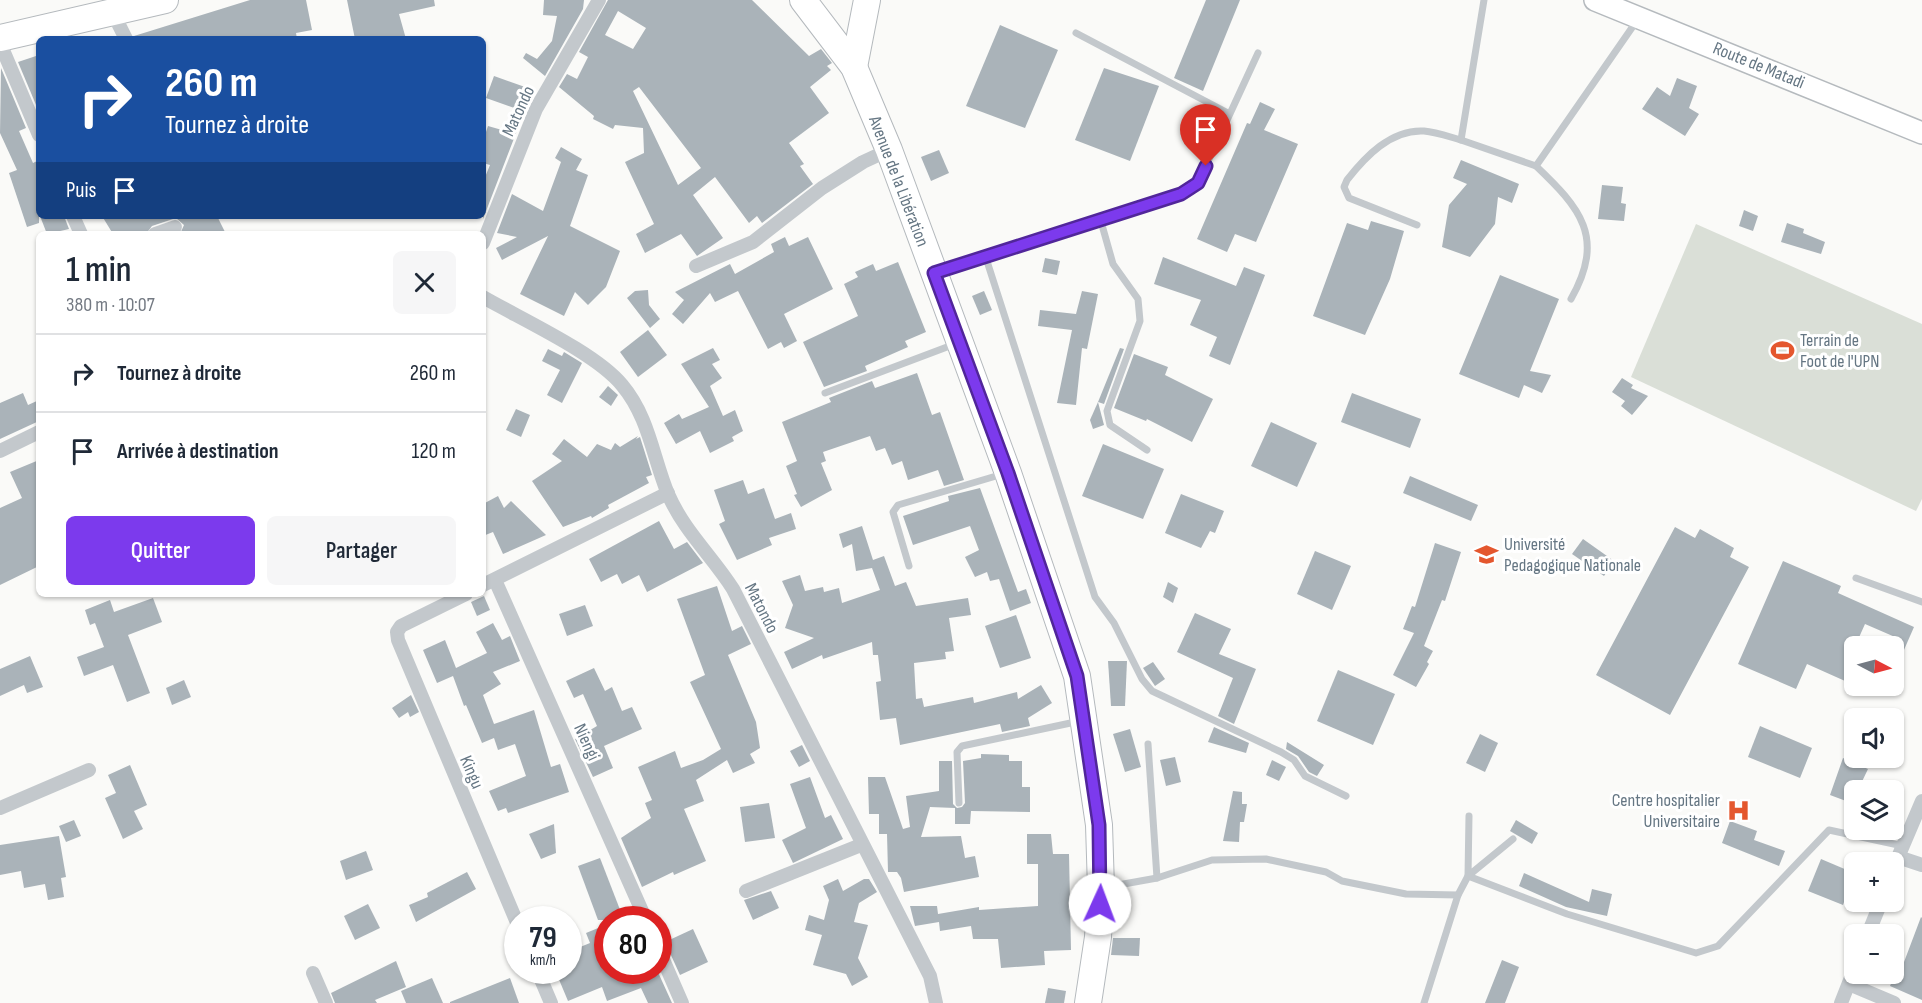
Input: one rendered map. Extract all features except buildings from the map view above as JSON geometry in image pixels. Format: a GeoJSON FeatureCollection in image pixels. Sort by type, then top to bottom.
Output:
{"type":"FeatureCollection","features":[{"type":"Feature","properties":{"kind":"highway"},"geometry":{"type":"LineString","coordinates":[[0,41],[112,11],[165,0]]}},
{"type":"Feature","properties":{"kind":"highway","name":"Avenue de la Libération"},"geometry":{"type":"LineString","coordinates":[[802,0],[854,67],[889,150],[1008,473],[1077,676],[1086,720],[1099,825],[1101,888],[1098,937],[1088,1003]]}},
{"type":"Feature","properties":{"kind":"highway"},"geometry":{"type":"LineString","coordinates":[[854,67],[867,0]]}},
{"type":"Feature","properties":{"kind":"main road","name":"Route de Matadi"},"geometry":{"type":"LineString","coordinates":[[1595,0],[1640,16],[1922,133]]}},
{"type":"Feature","properties":{"kind":"street","name":"Matondo"},"geometry":{"type":"LineString","coordinates":[[486,235],[536,109],[599,0]]}},
{"type":"Feature","properties":{"kind":"street"},"geometry":{"type":"LineString","coordinates":[[112,11],[124,36]]}},
{"type":"Feature","properties":{"kind":"street"},"geometry":{"type":"LineString","coordinates":[[0,41],[36,128]]}},
{"type":"Feature","properties":{"kind":"street"},"geometry":{"type":"LineString","coordinates":[[696,266],[753,242],[822,188],[863,162],[889,150]]}},
{"type":"Feature","properties":{"kind":"street"},"geometry":{"type":"LineString","coordinates":[[164,231],[175,227]]}},
{"type":"Feature","properties":{"kind":"street","name":"Matondo"},"geometry":{"type":"LineString","coordinates":[[486,299],[604,366],[623,386],[638,410],[654,447],[668,493],[685,527],[707,557],[721,569],[733,589],[861,845],[930,976],[936,1003]]}},
{"type":"Feature","properties":{"kind":"street"},"geometry":{"type":"LineString","coordinates":[[0,451],[36,433]]}},
{"type":"Feature","properties":{"kind":"street"},"geometry":{"type":"LineString","coordinates":[[489,583],[668,493]]}},
{"type":"Feature","properties":{"kind":"street","name":"Niengi"},"geometry":{"type":"LineString","coordinates":[[489,583],[639,906]]}},
{"type":"Feature","properties":{"kind":"street","name":"Kingu"},"geometry":{"type":"LineString","coordinates":[[460,597],[401,626],[397,632],[398,640],[510,906]]}},
{"type":"Feature","properties":{"kind":"street"},"geometry":{"type":"LineString","coordinates":[[0,808],[89,770]]}},
{"type":"Feature","properties":{"kind":"street"},"geometry":{"type":"LineString","coordinates":[[1900,852],[1922,801]]}},
{"type":"Feature","properties":{"kind":"street"},"geometry":{"type":"LineString","coordinates":[[746,891],[861,845]]}},
{"type":"Feature","properties":{"kind":"street"},"geometry":{"type":"LineString","coordinates":[[1904,859],[1922,865]]}},
{"type":"Feature","properties":{"kind":"street"},"geometry":{"type":"LineString","coordinates":[[313,973],[326,1003]]}},
{"type":"Feature","properties":{"kind":"street"},"geometry":{"type":"LineString","coordinates":[[672,980],[682,1003]]}},
{"type":"Feature","properties":{"kind":"street"},"geometry":{"type":"LineString","coordinates":[[543,984],[551,1003]]}},
{"type":"Feature","properties":{"kind":"street"},"geometry":{"type":"LineString","coordinates":[[1841,1003],[1849,984],[1894,1003]]}},
{"type":"Feature","properties":{"kind":"lane"},"geometry":{"type":"LineString","coordinates":[[1461,140],[1484,0]]}},
{"type":"Feature","properties":{"kind":"lane"},"geometry":{"type":"LineString","coordinates":[[1536,166],[1640,16]]}},
{"type":"Feature","properties":{"kind":"lane"},"geometry":{"type":"LineString","coordinates":[[1076,33],[1228,113]]}},
{"type":"Feature","properties":{"kind":"lane"},"geometry":{"type":"LineString","coordinates":[[934,273],[1181,194],[1198,183],[1228,113],[1258,53]]}},
{"type":"Feature","properties":{"kind":"lane"},"geometry":{"type":"LineString","coordinates":[[1417,225],[1349,198],[1344,187],[1347,180],[1381,144],[1402,135],[1423,130],[1461,140],[1536,166],[1569,197],[1579,212],[1587,238],[1586,262],[1579,285],[1571,299]]}},
{"type":"Feature","properties":{"kind":"lane"},"geometry":{"type":"LineString","coordinates":[[1100,219],[1113,264],[1138,299],[1140,321],[1107,411],[1110,425],[1147,450]]}},
{"type":"Feature","properties":{"kind":"lane"},"geometry":{"type":"LineString","coordinates":[[985,255],[1095,597],[1114,622],[1142,679],[1152,691],[1225,723],[1287,756],[1294,760],[1305,776],[1346,796]]}},
{"type":"Feature","properties":{"kind":"lane"},"geometry":{"type":"LineString","coordinates":[[825,393],[960,343]]}},
{"type":"Feature","properties":{"kind":"lane"},"geometry":{"type":"LineString","coordinates":[[909,566],[893,512],[898,505],[1008,473]]}},
{"type":"Feature","properties":{"kind":"lane"},"geometry":{"type":"LineString","coordinates":[[1856,578],[1922,602]]}},
{"type":"Feature","properties":{"kind":"lane"},"geometry":{"type":"LineString","coordinates":[[960,803],[957,752],[962,746],[1086,720]]}},
{"type":"Feature","properties":{"kind":"lane"},"geometry":{"type":"LineString","coordinates":[[1148,744],[1157,878]]}},
{"type":"Feature","properties":{"kind":"lane"},"geometry":{"type":"LineString","coordinates":[[1468,876],[1469,816]]}},
{"type":"Feature","properties":{"kind":"lane"},"geometry":{"type":"LineString","coordinates":[[1468,876],[1567,914],[1696,953],[1718,946],[1829,830],[1885,852]]}},
{"type":"Feature","properties":{"kind":"lane"},"geometry":{"type":"LineString","coordinates":[[1424,1003],[1458,895],[1468,876],[1513,839]]}},
{"type":"Feature","properties":{"kind":"lane"},"geometry":{"type":"LineString","coordinates":[[1101,888],[1157,878],[1212,860],[1266,859],[1326,872],[1342,881],[1406,894],[1458,895]]}},
{"type":"Feature","properties":{"kind":"shaded area","name":"Terrain de Foot de l'UPN"},"geometry":{"type":"Polygon","coordinates":[[[1696,224],[1922,324],[1922,499],[1916,511],[1631,377],[1696,224]]]}},
{"type":"Feature","properties":{"kind":"place","name":"Terrain de Foot de l'UPN"},"geometry":{"type":"Point","coordinates":[1782,350]}},
{"type":"Feature","properties":{"kind":"place","name":"Université Pedagogique Nationale"},"geometry":{"type":"Point","coordinates":[1486,554]}},
{"type":"Feature","properties":{"kind":"place","name":"Centre hospitalier Universitaire"},"geometry":{"type":"Point","coordinates":[1738,810]}},
{"type":"Feature","properties":{"kind":"route"},"geometry":{"type":"LineString","coordinates":[[1100,904],[1099,825],[1086,720],[1077,676],[1008,473],[934,273],[1181,194],[1198,183],[1206,166]]}}]}
